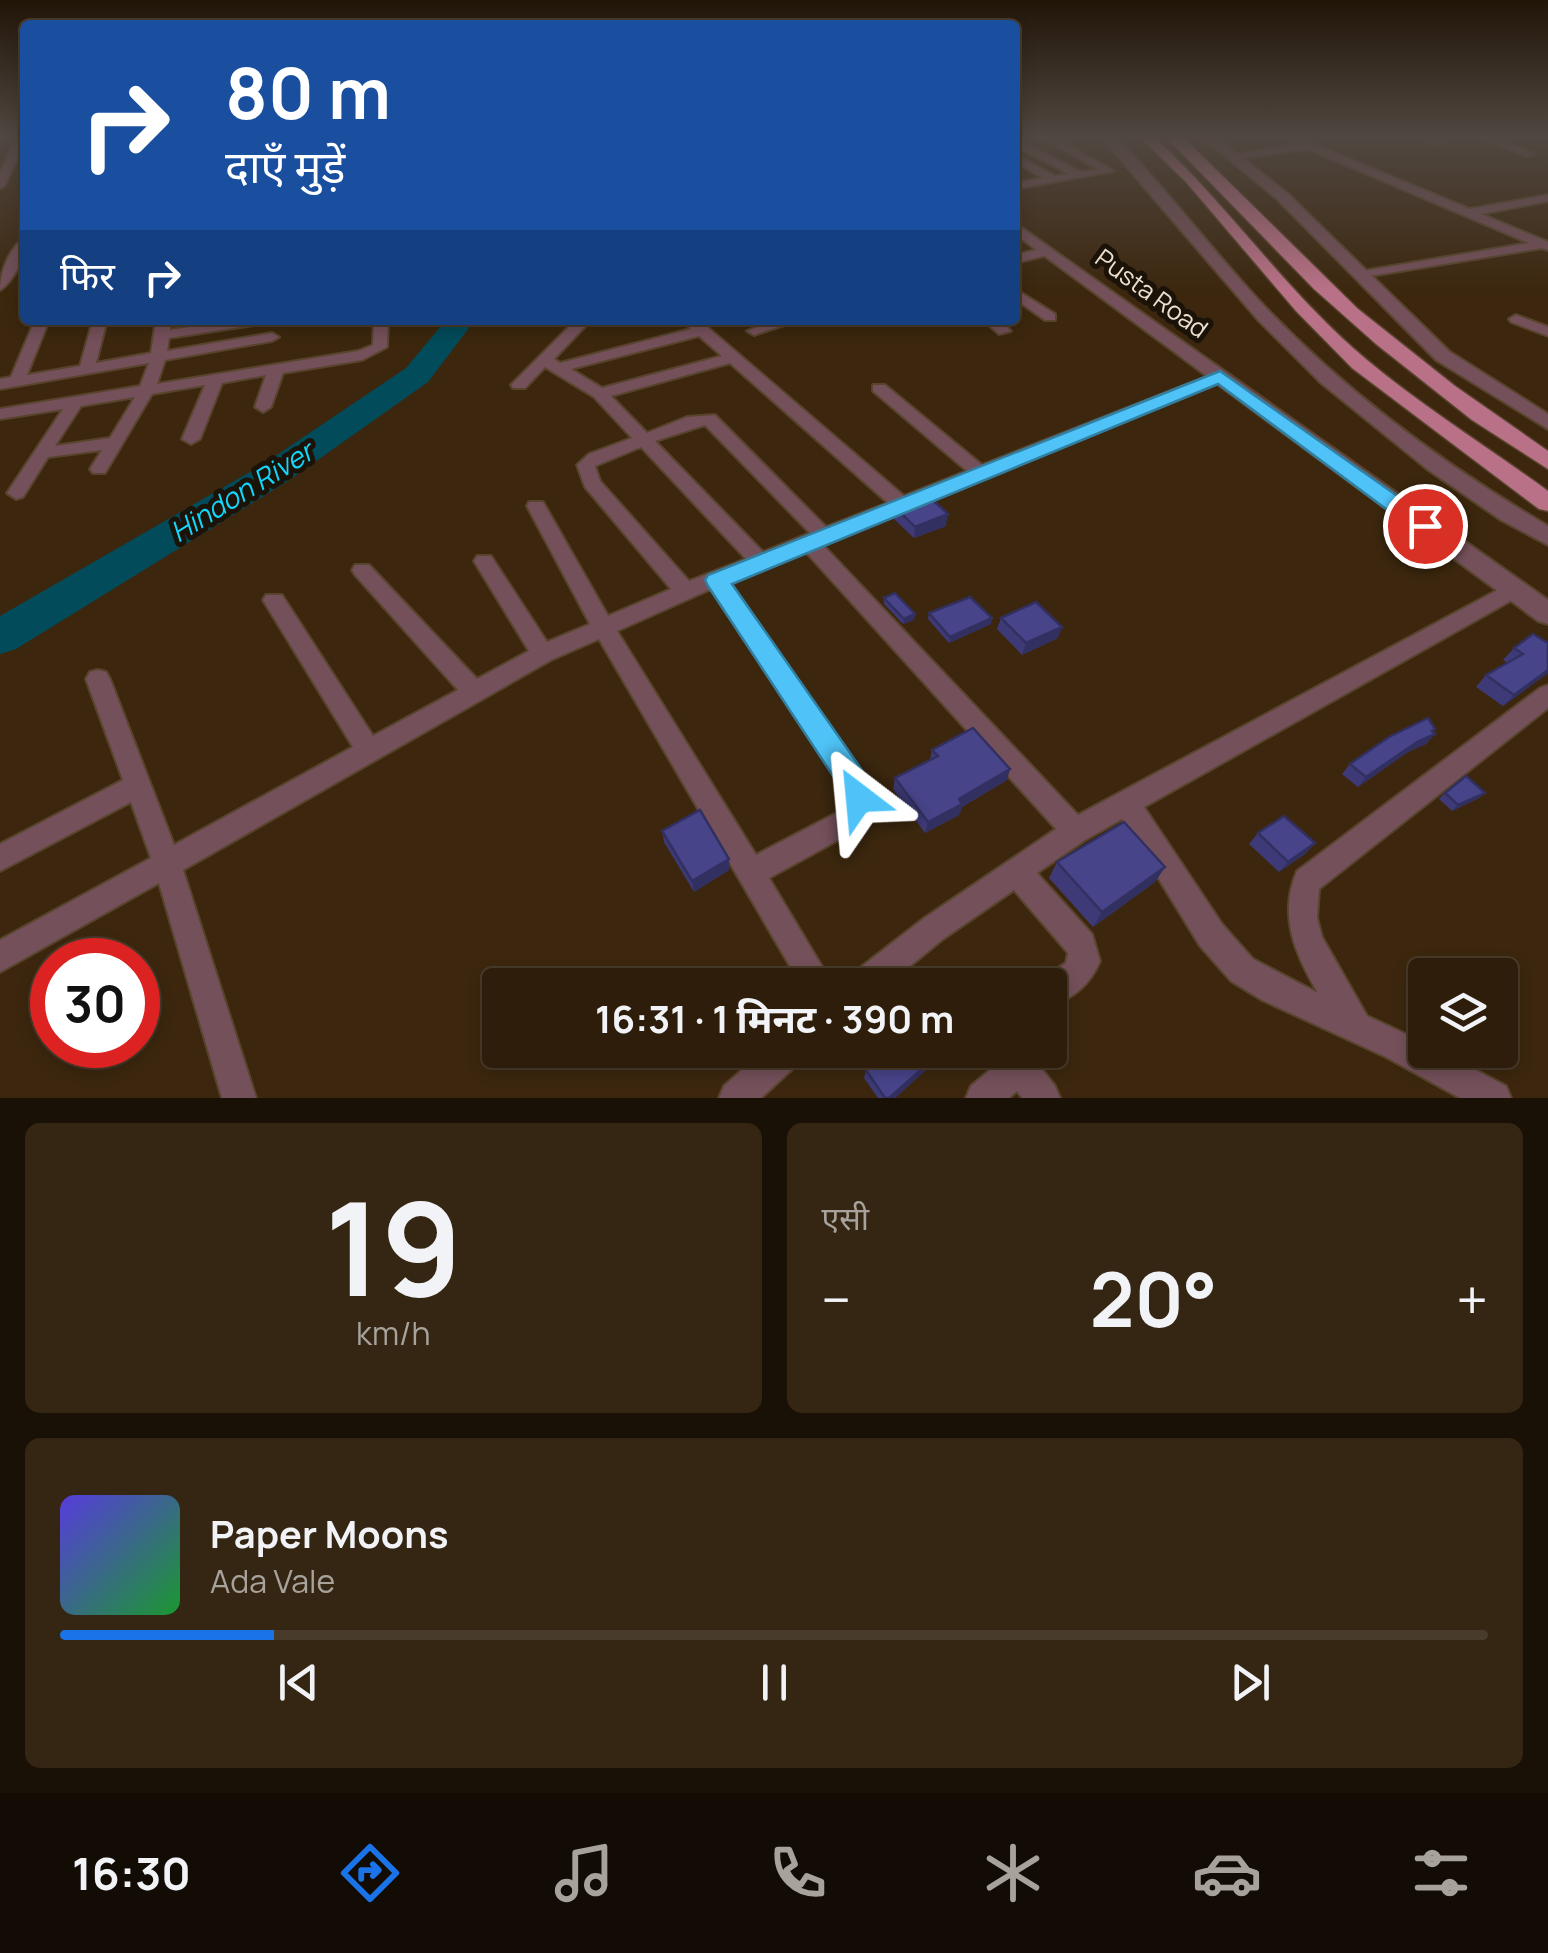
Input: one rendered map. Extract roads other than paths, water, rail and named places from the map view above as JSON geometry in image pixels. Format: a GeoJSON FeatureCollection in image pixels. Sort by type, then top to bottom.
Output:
{"type":"FeatureCollection","features":[{"type":"Feature","properties":{"kind":"main road"},"geometry":{"type":"LineString","coordinates":[[1199,188],[1291,295],[1359,364],[1548,503]]}},
{"type":"Feature","properties":{"kind":"main road"},"geometry":{"type":"LineString","coordinates":[[1229,188],[1289,254],[1404,359],[1548,462]]}},
{"type":"Feature","properties":{"kind":"street"},"geometry":{"type":"LineString","coordinates":[[1155,188],[1260,312],[1306,357],[1379,421],[1548,537]]}},
{"type":"Feature","properties":{"kind":"street"},"geometry":{"type":"LineString","coordinates":[[1273,188],[1444,356],[1548,423]]}},
{"type":"Feature","properties":{"kind":"street"},"geometry":{"type":"LineString","coordinates":[[1411,188],[1545,245]]}},
{"type":"Feature","properties":{"kind":"street"},"geometry":{"type":"LineString","coordinates":[[1470,213],[1548,198]]}},
{"type":"Feature","properties":{"kind":"street","name":"Pusta Road"},"geometry":{"type":"LineString","coordinates":[[1020,231],[1548,614]]}},
{"type":"Feature","properties":{"kind":"street"},"geometry":{"type":"LineString","coordinates":[[1362,274],[1545,245]]}},
{"type":"Feature","properties":{"kind":"street"},"geometry":{"type":"LineString","coordinates":[[1020,258],[1048,251]]}},
{"type":"Feature","properties":{"kind":"street"},"geometry":{"type":"LineString","coordinates":[[1,284],[18,266]]}},
{"type":"Feature","properties":{"kind":"street"},"geometry":{"type":"LineString","coordinates":[[1020,296],[1050,317]]}},
{"type":"Feature","properties":{"kind":"street"},"geometry":{"type":"LineString","coordinates":[[1516,319],[1548,332]]}},
{"type":"Feature","properties":{"kind":"street"},"geometry":{"type":"LineString","coordinates":[[8,382],[39,325]]}},
{"type":"Feature","properties":{"kind":"street"},"geometry":{"type":"LineString","coordinates":[[86,368],[99,325]]}},
{"type":"Feature","properties":{"kind":"street"},"geometry":{"type":"LineString","coordinates":[[100,468],[150,388],[163,328],[199,325]]}},
{"type":"Feature","properties":{"kind":"street"},"geometry":{"type":"LineString","coordinates":[[263,407],[277,325]]}},
{"type":"Feature","properties":{"kind":"street"},"geometry":{"type":"LineString","coordinates":[[8,382],[160,356],[370,353],[382,342],[381,325]]}},
{"type":"Feature","properties":{"kind":"street"},"geometry":{"type":"LineString","coordinates":[[552,364],[581,325]]}},
{"type":"Feature","properties":{"kind":"street"},"geometry":{"type":"LineString","coordinates":[[754,332],[776,325]]}},
{"type":"Feature","properties":{"kind":"street"},"geometry":{"type":"LineString","coordinates":[[996,325],[1004,331]]}},
{"type":"Feature","properties":{"kind":"street"},"geometry":{"type":"LineString","coordinates":[[518,385],[552,364],[695,326],[902,505]]}},
{"type":"Feature","properties":{"kind":"street"},"geometry":{"type":"LineString","coordinates":[[1,415],[216,377],[273,353]]}},
{"type":"Feature","properties":{"kind":"street"},"geometry":{"type":"LineString","coordinates":[[1404,359],[1444,356]]}},
{"type":"Feature","properties":{"kind":"street"},"geometry":{"type":"LineString","coordinates":[[600,394],[731,358]]}},
{"type":"Feature","properties":{"kind":"street"},"geometry":{"type":"LineString","coordinates":[[552,364],[600,394],[760,561]]}},
{"type":"Feature","properties":{"kind":"street"},"geometry":{"type":"LineString","coordinates":[[191,438],[216,377]]}},
{"type":"Feature","properties":{"kind":"street"},"geometry":{"type":"LineString","coordinates":[[0,958],[473,690],[544,654],[685,591],[1220,377]]}},
{"type":"Feature","properties":{"kind":"street"},"geometry":{"type":"LineString","coordinates":[[880,388],[980,473]]}},
{"type":"Feature","properties":{"kind":"street"},"geometry":{"type":"LineString","coordinates":[[16,492],[76,401]]}},
{"type":"Feature","properties":{"kind":"street"},"geometry":{"type":"LineString","coordinates":[[685,591],[586,473],[586,465],[639,439],[692,421],[714,422],[1075,831]]}},
{"type":"Feature","properties":{"kind":"street"},"geometry":{"type":"LineString","coordinates":[[42,453],[115,443]]}},
{"type":"Feature","properties":{"kind":"street"},"geometry":{"type":"LineString","coordinates":[[536,506],[603,627],[808,968]]}},
{"type":"Feature","properties":{"kind":"street"},"geometry":{"type":"LineString","coordinates":[[484,562],[544,654]]}},
{"type":"Feature","properties":{"kind":"street"},"geometry":{"type":"LineString","coordinates":[[362,570],[473,690]]}},
{"type":"Feature","properties":{"kind":"street"},"geometry":{"type":"LineString","coordinates":[[717,580],[852,779],[859,798],[853,818],[752,872]]}},
{"type":"Feature","properties":{"kind":"street"},"geometry":{"type":"LineString","coordinates":[[884,968],[933,929],[1019,874],[1075,831],[1514,590]]}},
{"type":"Feature","properties":{"kind":"street"},"geometry":{"type":"LineString","coordinates":[[274,600],[369,750]]}},
{"type":"Feature","properties":{"kind":"street"},"geometry":{"type":"LineString","coordinates":[[98,679],[167,864],[238,1098]]}},
{"type":"Feature","properties":{"kind":"street"},"geometry":{"type":"LineString","coordinates":[[1356,1028],[1301,920],[1299,900],[1307,882],[1548,695]]}},
{"type":"Feature","properties":{"kind":"street"},"geometry":{"type":"LineString","coordinates":[[0,858],[139,784]]}},
{"type":"Feature","properties":{"kind":"street"},"geometry":{"type":"LineString","coordinates":[[1126,802],[1211,935],[1242,970],[1494,1098]]}},
{"type":"Feature","properties":{"kind":"street"},"geometry":{"type":"LineString","coordinates":[[1019,874],[1082,944],[1085,960],[1077,974],[1067,981]]}},
{"type":"Feature","properties":{"kind":"street"},"geometry":{"type":"LineString","coordinates":[[736,1098],[768,1068]]}},
{"type":"Feature","properties":{"kind":"street"},"geometry":{"type":"LineString","coordinates":[[983,1098],[1005,1068]]}},
{"type":"Feature","properties":{"kind":"street"},"geometry":{"type":"LineString","coordinates":[[1019,1068],[1043,1098]]}},
{"type":"Feature","properties":{"kind":"waterway","name":"Hindon River"},"geometry":{"type":"LineString","coordinates":[[0,637],[275,473],[417,375],[457,325]]}}]}
